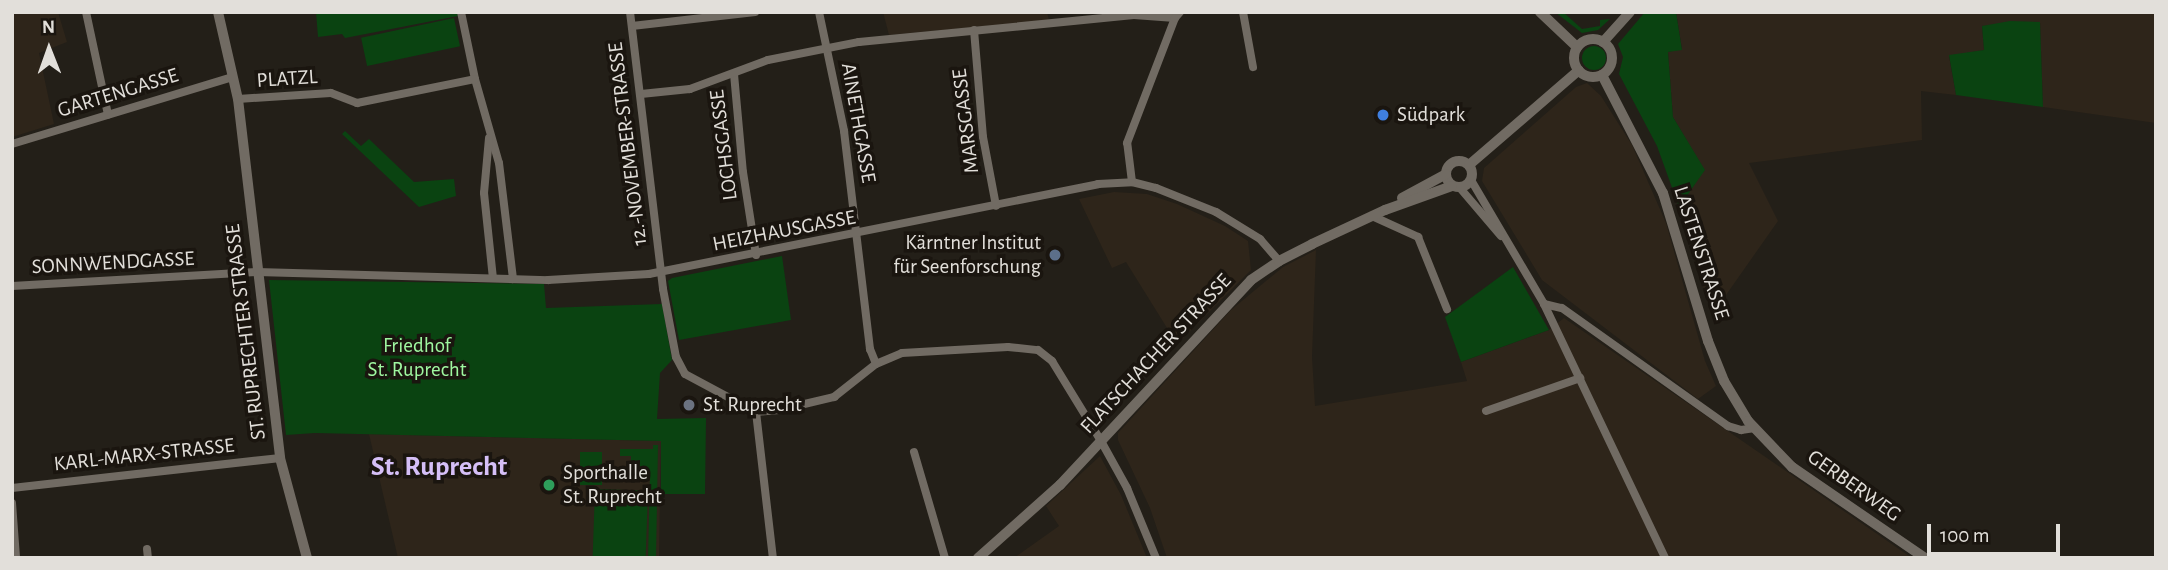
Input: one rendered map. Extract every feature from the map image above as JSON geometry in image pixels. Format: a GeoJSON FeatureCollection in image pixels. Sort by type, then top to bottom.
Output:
{"type":"FeatureCollection","features":[{"type":"Feature","properties":{"kind":"street"},"geometry":{"type":"LineString","coordinates":[[86,12],[108,115]]}},
{"type":"Feature","properties":{"kind":"street","name":"ST. RUPRECHTER STRASSE"},"geometry":{"type":"LineString","coordinates":[[218,12],[238,99],[281,458],[307,558]]}},
{"type":"Feature","properties":{"kind":"street"},"geometry":{"type":"LineString","coordinates":[[461,12],[489,135],[501,171],[513,279]]}},
{"type":"Feature","properties":{"kind":"street","name":"12.-NOVEMBER-STRASSE"},"geometry":{"type":"LineString","coordinates":[[630,12],[661,273],[676,357],[685,374],[755,412]]}},
{"type":"Feature","properties":{"kind":"street"},"geometry":{"type":"LineString","coordinates":[[632,26],[755,12]]}},
{"type":"Feature","properties":{"kind":"street","name":"AINETHGASSE"},"geometry":{"type":"LineString","coordinates":[[819,12],[844,131],[859,234],[870,349],[876,365]]}},
{"type":"Feature","properties":{"kind":"street"},"geometry":{"type":"LineString","coordinates":[[1054,12],[1057,23]]}},
{"type":"Feature","properties":{"kind":"street"},"geometry":{"type":"LineString","coordinates":[[1243,12],[1253,67]]}},
{"type":"Feature","properties":{"kind":"street"},"geometry":{"type":"LineString","coordinates":[[1540,12],[1577,47]]}},
{"type":"Feature","properties":{"kind":"street"},"geometry":{"type":"LineString","coordinates":[[1603,42],[1630,12]]}},
{"type":"Feature","properties":{"kind":"street"},"geometry":{"type":"LineString","coordinates":[[640,94],[690,89],[768,61],[859,42],[1134,15],[1178,15],[1127,143],[1132,182]]}},
{"type":"Feature","properties":{"kind":"street","name":"MARSGASSE"},"geometry":{"type":"LineString","coordinates":[[974,30],[983,136],[996,206]]}},
{"type":"Feature","properties":{"kind":"street"},"geometry":{"type":"LineString","coordinates":[[1594,39],[1609,48],[1612,59],[1602,75],[1586,76],[1578,70],[1575,63],[1577,47],[1594,39]]}},
{"type":"Feature","properties":{"kind":"street"},"geometry":{"type":"LineString","coordinates":[[1469,165],[1578,70]]}},
{"type":"Feature","properties":{"kind":"street","name":"LOCHSGASSE"},"geometry":{"type":"LineString","coordinates":[[734,74],[756,255]]}},
{"type":"Feature","properties":{"kind":"street","name":"LASTENSTRASSE"},"geometry":{"type":"LineString","coordinates":[[1602,75],[1663,193],[1708,341],[1724,381],[1765,440]]}},
{"type":"Feature","properties":{"kind":"street","name":"GARTENGASSE"},"geometry":{"type":"LineString","coordinates":[[12,144],[233,76]]}},
{"type":"Feature","properties":{"kind":"street","name":"PLATZL"},"geometry":{"type":"LineString","coordinates":[[238,99],[338,93],[346,101],[356,103],[475,79]]}},
{"type":"Feature","properties":{"kind":"street"},"geometry":{"type":"LineString","coordinates":[[489,135],[484,192],[493,278]]}},
{"type":"Feature","properties":{"kind":"street"},"geometry":{"type":"LineString","coordinates":[[1469,165],[1459,161],[1451,163],[1446,174],[1504,238]]}},
{"type":"Feature","properties":{"kind":"street"},"geometry":{"type":"LineString","coordinates":[[1469,165],[1471,180],[1544,304],[1665,558]]}},
{"type":"Feature","properties":{"kind":"street","name":"FLATSCHACHER STRASSE"},"geometry":{"type":"LineString","coordinates":[[978,558],[1030,514],[1251,280],[1279,261],[1385,210],[1446,174]]}},
{"type":"Feature","properties":{"kind":"street"},"geometry":{"type":"LineString","coordinates":[[1456,187],[1471,180]]}},
{"type":"Feature","properties":{"kind":"street","name":"HEIZHAUSGASSE"},"geometry":{"type":"LineString","coordinates":[[257,272],[513,279],[606,278],[661,273],[1098,184],[1132,182],[1156,188],[1216,212],[1260,239],[1279,261]]}},
{"type":"Feature","properties":{"kind":"street","name":"FLATSCHACHER STRASSE"},"geometry":{"type":"LineString","coordinates":[[1385,210],[1456,187]]}},
{"type":"Feature","properties":{"kind":"street"},"geometry":{"type":"LineString","coordinates":[[1372,216],[1418,237],[1447,309]]}},
{"type":"Feature","properties":{"kind":"street","name":"SONNWENDGASSE"},"geometry":{"type":"LineString","coordinates":[[12,286],[257,272]]}},
{"type":"Feature","properties":{"kind":"street"},"geometry":{"type":"LineString","coordinates":[[1544,304],[1562,308],[1728,426],[1741,430],[1755,428]]}},
{"type":"Feature","properties":{"kind":"street"},"geometry":{"type":"LineString","coordinates":[[773,558],[755,412],[794,408],[834,397],[876,365],[914,351],[1008,347],[1038,350],[1052,361],[1127,488],[1156,558]]}},
{"type":"Feature","properties":{"kind":"street"},"geometry":{"type":"LineString","coordinates":[[1486,411],[1580,378]]}},
{"type":"Feature","properties":{"kind":"street","name":"GERBERWEG"},"geometry":{"type":"LineString","coordinates":[[1765,440],[1792,467],[1822,490],[1925,558]]}},
{"type":"Feature","properties":{"kind":"street"},"geometry":{"type":"LineString","coordinates":[[914,452],[945,558]]}},
{"type":"Feature","properties":{"kind":"street","name":"KARL-MARX-STRASSE"},"geometry":{"type":"LineString","coordinates":[[12,488],[281,458]]}},
{"type":"Feature","properties":{"kind":"street"},"geometry":{"type":"LineString","coordinates":[[12,503],[16,558]]}},
{"type":"Feature","properties":{"kind":"shaded area"},"geometry":{"type":"Polygon","coordinates":[[[12,12],[58,12],[67,42],[39,53],[54,124],[12,137],[12,12]]]}},
{"type":"Feature","properties":{"kind":"shaded area"},"geometry":{"type":"Polygon","coordinates":[[[883,12],[1047,12],[1049,20],[889,35],[883,12]]]}},
{"type":"Feature","properties":{"kind":"shaded area"},"geometry":{"type":"Polygon","coordinates":[[[1676,12],[2156,12],[2156,123],[2043,107],[2040,22],[1982,26],[1984,50],[1949,56],[1956,95],[1921,91],[1922,140],[1749,163],[1778,221],[1712,315],[1679,207],[1704,170],[1673,117],[1668,52],[1682,49],[1676,12]]]}},
{"type":"Feature","properties":{"kind":"shaded area"},"geometry":{"type":"Polygon","coordinates":[[[1587,83],[1601,96],[1632,145],[1666,223],[1705,361],[1716,386],[1698,399],[1542,280],[1482,181],[1484,168],[1576,87],[1587,83]]]}},
{"type":"Feature","properties":{"kind":"shaded area"},"geometry":{"type":"Polygon","coordinates":[[[1114,192],[1147,194],[1177,204],[1225,226],[1248,241],[1251,270],[1177,344],[1126,262],[1112,268],[1079,199],[1114,192]]]}},
{"type":"Feature","properties":{"kind":"shaded area"},"geometry":{"type":"Polygon","coordinates":[[[1316,250],[1312,357],[1315,406],[1467,381],[1461,362],[1549,330],[1564,318],[1912,558],[1167,558],[1150,508],[1118,440],[1118,433],[1231,310],[1283,267],[1316,250]]]}},
{"type":"Feature","properties":{"kind":"shaded area"},"geometry":{"type":"Polygon","coordinates":[[[369,434],[661,441],[659,558],[398,558],[369,434]]]}},
{"type":"Feature","properties":{"kind":"shaded area"},"geometry":{"type":"Polygon","coordinates":[[[1100,456],[1121,495],[1147,558],[1014,558],[1059,526],[1046,506],[1100,456]]]}},
{"type":"Feature","properties":{"kind":"green space"},"geometry":{"type":"Polygon","coordinates":[[[316,12],[457,12],[458,16],[345,38],[342,34],[318,37],[316,12]]]}},
{"type":"Feature","properties":{"kind":"green space"},"geometry":{"type":"Polygon","coordinates":[[[1555,12],[1563,12],[1582,29],[1600,26],[1600,20],[1610,19],[1598,30],[1582,33],[1555,12]]]}},
{"type":"Feature","properties":{"kind":"green space"},"geometry":{"type":"Polygon","coordinates":[[[1645,12],[1676,12],[1682,50],[1668,52],[1673,117],[1705,170],[1679,207],[1657,146],[1619,74],[1623,57],[1618,44],[1645,12]]]}},
{"type":"Feature","properties":{"kind":"green space"},"geometry":{"type":"Polygon","coordinates":[[[454,18],[460,46],[367,66],[361,38],[454,18]]]}},
{"type":"Feature","properties":{"kind":"green space"},"geometry":{"type":"Polygon","coordinates":[[[2010,21],[2040,22],[2043,107],[1956,95],[1949,55],[1984,50],[1982,26],[2010,21]]]}},
{"type":"Feature","properties":{"kind":"green space"},"geometry":{"type":"Polygon","coordinates":[[[1594,46],[1603,49],[1606,58],[1603,67],[1594,70],[1585,67],[1582,58],[1585,49],[1594,46]]]}},
{"type":"Feature","properties":{"kind":"green space"},"geometry":{"type":"Polygon","coordinates":[[[345,131],[361,146],[369,139],[414,182],[454,179],[456,196],[419,207],[342,134],[345,131]]]}},
{"type":"Feature","properties":{"kind":"green space"},"geometry":{"type":"Polygon","coordinates":[[[782,256],[791,320],[679,340],[668,281],[782,256]]]}},
{"type":"Feature","properties":{"kind":"green space"},"geometry":{"type":"Polygon","coordinates":[[[1513,267],[1549,330],[1461,362],[1445,317],[1513,267]]]}},
{"type":"Feature","properties":{"kind":"green space","name":"Friedhof St. Ruprecht"},"geometry":{"type":"Polygon","coordinates":[[[269,280],[544,284],[546,308],[662,304],[672,360],[660,373],[657,419],[706,418],[705,494],[661,494],[661,441],[315,433],[286,435],[269,280]]]}},
{"type":"Feature","properties":{"kind":"green space"},"geometry":{"type":"Polygon","coordinates":[[[653,445],[658,445],[656,558],[648,558],[650,476],[638,475],[631,468],[631,456],[620,456],[620,449],[653,449],[653,445]]]}},
{"type":"Feature","properties":{"kind":"green space"},"geometry":{"type":"Polygon","coordinates":[[[580,452],[602,452],[602,485],[580,485],[580,452]]]}},
{"type":"Feature","properties":{"kind":"green space"},"geometry":{"type":"Polygon","coordinates":[[[595,489],[648,491],[646,558],[593,558],[595,489]]]}},
{"type":"Feature","properties":{"kind":"place","name":"Südpark"},"geometry":{"type":"Point","coordinates":[1383,115]}},
{"type":"Feature","properties":{"kind":"place","name":"Kärntner Institut für Seenforschung"},"geometry":{"type":"Point","coordinates":[1055,255]}},
{"type":"Feature","properties":{"kind":"place","name":"St. Ruprecht"},"geometry":{"type":"Point","coordinates":[689,405]}},
{"type":"Feature","properties":{"kind":"place","name":"Sporthalle St. Ruprecht"},"geometry":{"type":"Point","coordinates":[549,485]}},
{"type":"Feature","properties":{"kind":"district","name":"St. Ruprecht"},"geometry":{"type":"Point","coordinates":[439,467]}}]}
